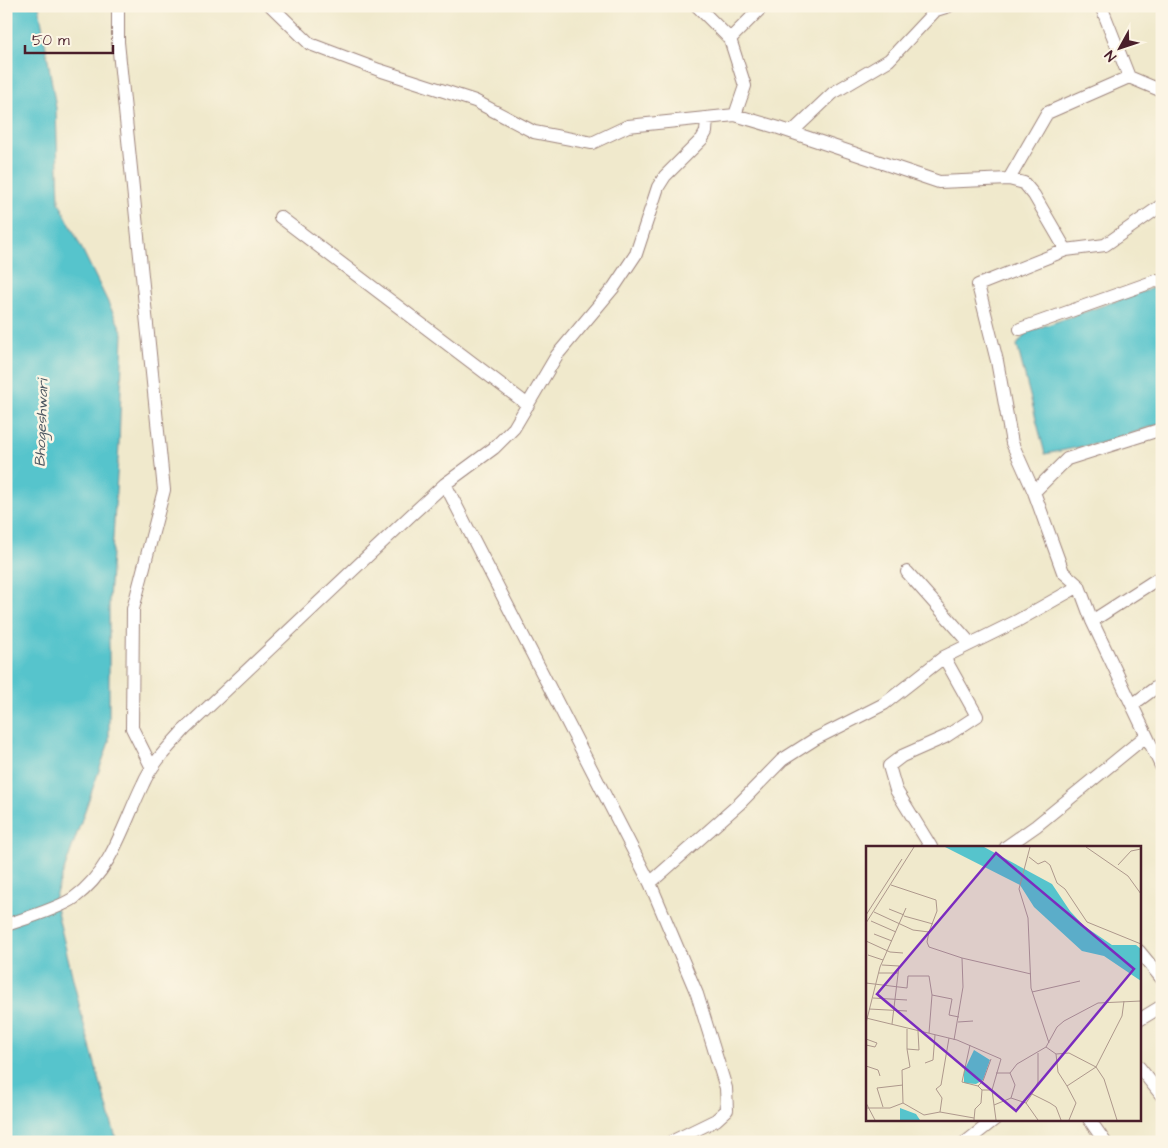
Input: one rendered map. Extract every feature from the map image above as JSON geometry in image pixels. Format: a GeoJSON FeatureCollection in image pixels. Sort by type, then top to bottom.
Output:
{"type":"FeatureCollection","features":[{"type":"Feature","properties":{"kind":"street"},"geometry":{"type":"LineString","coordinates":[[118,6],[118,42],[164,490],[133,609],[132,728],[152,768]]}},
{"type":"Feature","properties":{"kind":"street"},"geometry":{"type":"LineString","coordinates":[[271,6],[310,44],[379,70],[475,101],[534,132],[592,143],[628,126],[735,115],[792,132],[939,182],[1010,179],[1024,183],[1034,195],[1066,250]]}},
{"type":"Feature","properties":{"kind":"street"},"geometry":{"type":"LineString","coordinates":[[697,6],[730,39],[746,86],[735,115]]}},
{"type":"Feature","properties":{"kind":"street"},"geometry":{"type":"LineString","coordinates":[[730,39],[763,6]]}},
{"type":"Feature","properties":{"kind":"street"},"geometry":{"type":"LineString","coordinates":[[792,132],[833,92],[889,60],[936,10],[949,6]]}},
{"type":"Feature","properties":{"kind":"street"},"geometry":{"type":"LineString","coordinates":[[1101,6],[1129,77],[1162,91]]}},
{"type":"Feature","properties":{"kind":"street"},"geometry":{"type":"LineString","coordinates":[[1010,179],[1047,112],[1129,77]]}},
{"type":"Feature","properties":{"kind":"street"},"geometry":{"type":"LineString","coordinates":[[6,925],[74,898],[110,857],[126,827],[143,783],[152,768],[202,711],[445,484],[504,439],[514,428],[557,355],[614,287],[636,254],[658,187],[665,176],[702,140],[706,132],[707,118]]}},
{"type":"Feature","properties":{"kind":"street"},"geometry":{"type":"LineString","coordinates":[[1162,204],[1104,245],[1066,250],[978,285],[997,362],[1012,443],[1034,492],[1063,572],[1079,586],[1092,621],[1162,768]]}},
{"type":"Feature","properties":{"kind":"street"},"geometry":{"type":"LineString","coordinates":[[280,217],[528,405]]}},
{"type":"Feature","properties":{"kind":"street"},"geometry":{"type":"LineString","coordinates":[[1020,329],[1155,281],[1162,282]]}},
{"type":"Feature","properties":{"kind":"street"},"geometry":{"type":"LineString","coordinates":[[1034,492],[1067,459],[1162,429]]}},
{"type":"Feature","properties":{"kind":"street"},"geometry":{"type":"LineString","coordinates":[[445,484],[650,883],[697,994],[726,1088],[727,1110],[716,1120],[671,1142]]}},
{"type":"Feature","properties":{"kind":"street"},"geometry":{"type":"LineString","coordinates":[[907,572],[970,643]]}},
{"type":"Feature","properties":{"kind":"street"},"geometry":{"type":"LineString","coordinates":[[1092,621],[1162,576]]}},
{"type":"Feature","properties":{"kind":"street"},"geometry":{"type":"LineString","coordinates":[[650,883],[739,804],[782,760],[815,739],[884,704],[944,657],[1016,621],[1079,586]]}},
{"type":"Feature","properties":{"kind":"street"},"geometry":{"type":"LineString","coordinates":[[929,846],[896,790],[889,766],[902,756],[945,737],[977,716],[944,657]]}},
{"type":"Feature","properties":{"kind":"street"},"geometry":{"type":"LineString","coordinates":[[1132,705],[1162,683]]}},
{"type":"Feature","properties":{"kind":"street"},"geometry":{"type":"LineString","coordinates":[[1007,846],[1036,826],[1146,736]]}},
{"type":"Feature","properties":{"kind":"street"},"geometry":{"type":"LineString","coordinates":[[1140,952],[1162,979]]}},
{"type":"Feature","properties":{"kind":"street"},"geometry":{"type":"LineString","coordinates":[[1140,1019],[1162,1006]]}},
{"type":"Feature","properties":{"kind":"street"},"geometry":{"type":"LineString","coordinates":[[1140,1068],[1162,1096]]}},
{"type":"Feature","properties":{"kind":"street"},"geometry":{"type":"LineString","coordinates":[[966,1142],[981,1138],[994,1120]]}},
{"type":"Feature","properties":{"kind":"street"},"geometry":{"type":"LineString","coordinates":[[1090,1120],[1105,1142]]}},
{"type":"Feature","properties":{"kind":"water","name":"Bhogeshwari"},"geometry":{"type":"Polygon","coordinates":[[[6,6],[39,6],[56,108],[59,202],[123,333],[119,444],[109,600],[109,742],[54,899],[83,1021],[117,1142],[6,1142],[6,6]]]}},
{"type":"Feature","properties":{"kind":"water"},"geometry":{"type":"Polygon","coordinates":[[[1153,288],[1162,291],[1162,423],[1110,441],[1045,454],[1017,345],[1027,332],[1153,288]]]}}]}
